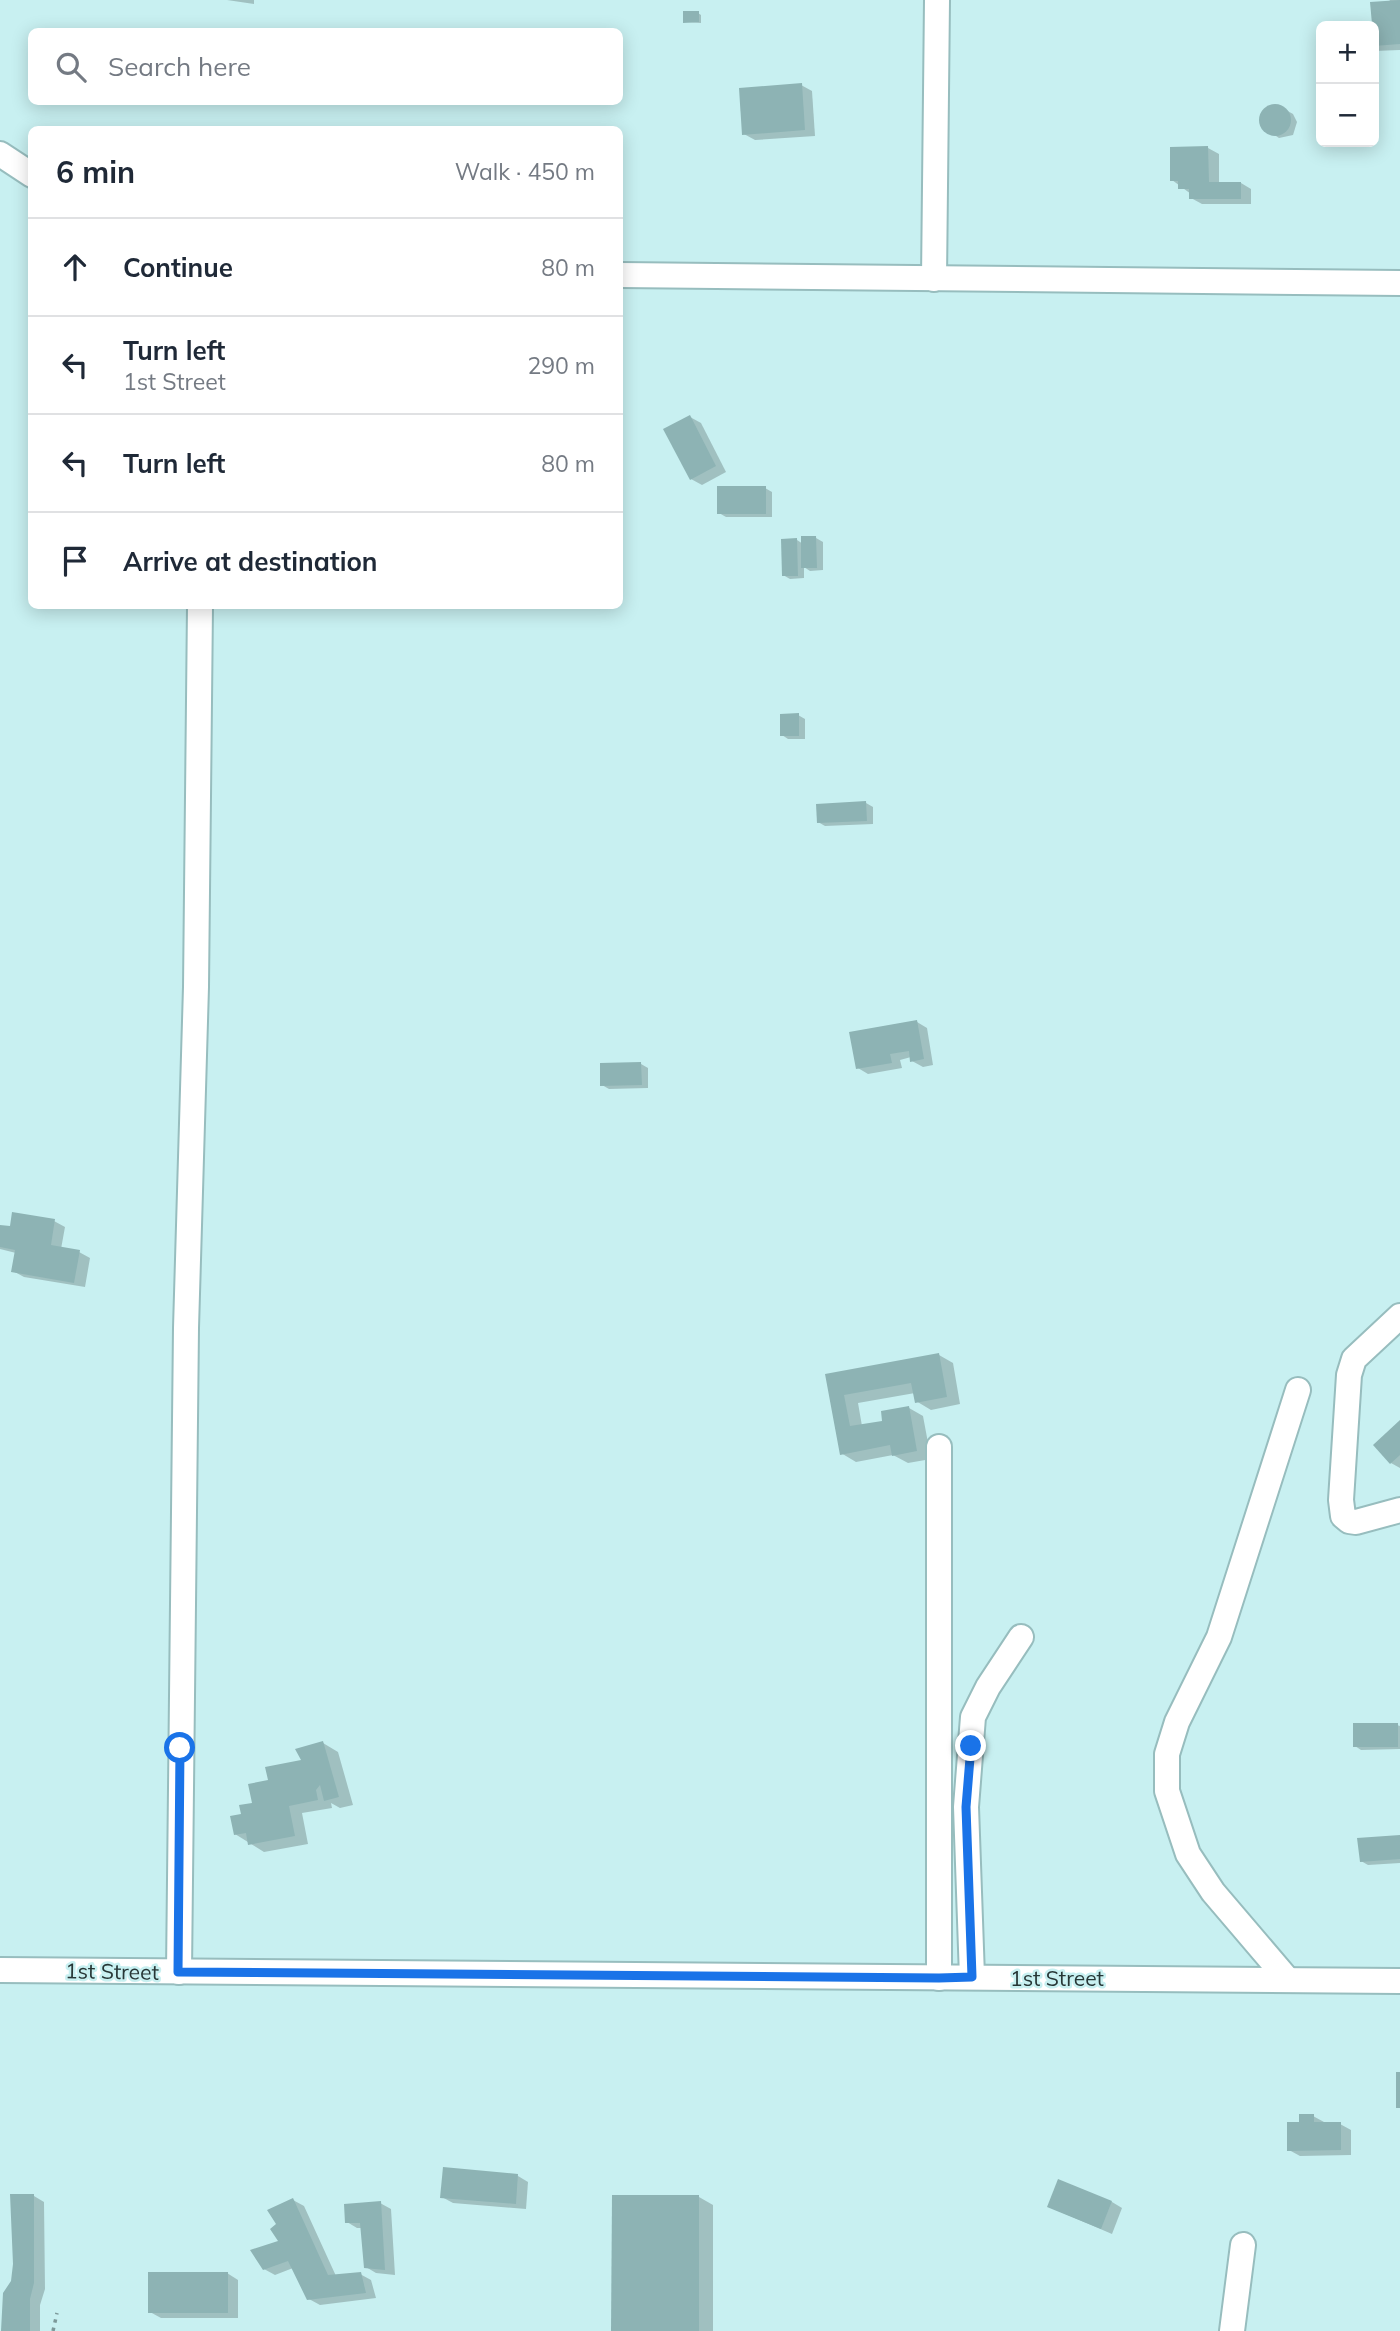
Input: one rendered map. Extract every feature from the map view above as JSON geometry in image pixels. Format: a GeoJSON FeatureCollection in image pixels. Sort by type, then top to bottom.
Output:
{"type":"FeatureCollection","features":[{"type":"Feature","properties":{"kind":"street"},"geometry":{"type":"LineString","coordinates":[[934,279],[937,0]]}},
{"type":"Feature","properties":{"kind":"street"},"geometry":{"type":"LineString","coordinates":[[0,154],[28,172]]}},
{"type":"Feature","properties":{"kind":"street"},"geometry":{"type":"LineString","coordinates":[[623,275],[1400,283]]}},
{"type":"Feature","properties":{"kind":"street"},"geometry":{"type":"LineString","coordinates":[[178,1972],[186,1368],[196,987],[200,609]]}},
{"type":"Feature","properties":{"kind":"street"},"geometry":{"type":"LineString","coordinates":[[1400,1315],[1354,1359],[1349,1375],[1341,1500],[1343,1516],[1349,1521],[1356,1522],[1400,1510]]}},
{"type":"Feature","properties":{"kind":"street"},"geometry":{"type":"LineString","coordinates":[[1288,1980],[1213,1892],[1188,1854],[1167,1791],[1167,1754],[1177,1722],[1219,1637],[1298,1390]]}},
{"type":"Feature","properties":{"kind":"street"},"geometry":{"type":"LineString","coordinates":[[939,1447],[939,1978]]}},
{"type":"Feature","properties":{"kind":"street"},"geometry":{"type":"LineString","coordinates":[[972,1977],[966,1807],[973,1717],[988,1687],[1021,1637]]}},
{"type":"Feature","properties":{"kind":"street","name":"1st Street"},"geometry":{"type":"LineString","coordinates":[[0,1970],[1400,1981]]}},
{"type":"Feature","properties":{"kind":"street"},"geometry":{"type":"LineString","coordinates":[[1232,2331],[1243,2245]]}},
{"type":"Feature","properties":{"kind":"path"},"geometry":{"type":"LineString","coordinates":[[53,2331],[57,2313]]}},
{"type":"Feature","properties":{"kind":"building"},"geometry":{"type":"Polygon","coordinates":[[[1400,0],[1400,44],[1379,46],[1379,21],[1372,21],[1370,2],[1400,0]]]}},
{"type":"Feature","properties":{"kind":"building"},"geometry":{"type":"Polygon","coordinates":[[[683,11],[699,11],[699,22],[683,23],[683,11]]]}},
{"type":"Feature","properties":{"kind":"building"},"geometry":{"type":"Polygon","coordinates":[[[802,83],[805,130],[742,135],[739,88],[802,83]]]}},
{"type":"Feature","properties":{"kind":"building"},"geometry":{"type":"Polygon","coordinates":[[[1275,104],[1286,109],[1291,120],[1286,131],[1275,136],[1264,131],[1259,120],[1264,109],[1275,104]]]}},
{"type":"Feature","properties":{"kind":"building"},"geometry":{"type":"Polygon","coordinates":[[[1208,146],[1209,182],[1241,182],[1241,199],[1189,199],[1189,189],[1178,189],[1178,181],[1170,181],[1170,147],[1208,146]]]}},
{"type":"Feature","properties":{"kind":"building"},"geometry":{"type":"Polygon","coordinates":[[[690,415],[716,466],[690,480],[663,429],[690,415]]]}},
{"type":"Feature","properties":{"kind":"building"},"geometry":{"type":"Polygon","coordinates":[[[717,486],[766,486],[766,514],[717,514],[717,486]]]}},
{"type":"Feature","properties":{"kind":"building"},"geometry":{"type":"Polygon","coordinates":[[[801,536],[816,536],[817,568],[801,568],[801,536]]]}},
{"type":"Feature","properties":{"kind":"building"},"geometry":{"type":"Polygon","coordinates":[[[797,538],[798,576],[782,576],[781,539],[797,538]]]}},
{"type":"Feature","properties":{"kind":"building"},"geometry":{"type":"Polygon","coordinates":[[[799,713],[799,736],[780,736],[780,714],[799,713]]]}},
{"type":"Feature","properties":{"kind":"building"},"geometry":{"type":"Polygon","coordinates":[[[866,801],[867,821],[817,823],[816,804],[866,801]]]}},
{"type":"Feature","properties":{"kind":"building"},"geometry":{"type":"Polygon","coordinates":[[[917,1020],[924,1059],[910,1062],[909,1051],[890,1054],[892,1063],[856,1069],[849,1032],[917,1020]]]}},
{"type":"Feature","properties":{"kind":"building"},"geometry":{"type":"Polygon","coordinates":[[[641,1062],[642,1085],[600,1086],[600,1063],[641,1062]]]}},
{"type":"Feature","properties":{"kind":"building"},"geometry":{"type":"Polygon","coordinates":[[[12,1212],[55,1219],[51,1245],[80,1250],[74,1283],[11,1272],[15,1250],[0,1247],[0,1225],[10,1226],[12,1212]]]}},
{"type":"Feature","properties":{"kind":"building"},"geometry":{"type":"Polygon","coordinates":[[[939,1353],[947,1397],[915,1403],[911,1383],[844,1395],[850,1426],[882,1421],[881,1411],[909,1406],[917,1451],[892,1456],[890,1445],[840,1455],[825,1374],[939,1353]]]}},
{"type":"Feature","properties":{"kind":"building"},"geometry":{"type":"Polygon","coordinates":[[[1400,1420],[1400,1455],[1390,1464],[1373,1445],[1400,1420]]]}},
{"type":"Feature","properties":{"kind":"building"},"geometry":{"type":"Polygon","coordinates":[[[1353,1723],[1398,1723],[1398,1747],[1353,1747],[1353,1723]]]}},
{"type":"Feature","properties":{"kind":"building"},"geometry":{"type":"Polygon","coordinates":[[[323,1741],[339,1797],[324,1801],[320,1785],[316,1790],[318,1800],[289,1806],[295,1836],[248,1845],[246,1833],[234,1835],[230,1816],[241,1814],[239,1805],[252,1803],[248,1784],[268,1780],[265,1767],[301,1760],[295,1749],[323,1741]]]}},
{"type":"Feature","properties":{"kind":"building"},"geometry":{"type":"Polygon","coordinates":[[[1400,1835],[1400,1859],[1360,1862],[1357,1838],[1400,1835]]]}},
{"type":"Feature","properties":{"kind":"building"},"geometry":{"type":"Polygon","coordinates":[[[1396,2072],[1400,2072],[1400,2108],[1396,2108],[1396,2072]]]}},
{"type":"Feature","properties":{"kind":"building"},"geometry":{"type":"Polygon","coordinates":[[[1299,2114],[1314,2114],[1314,2122],[1341,2122],[1341,2150],[1287,2151],[1287,2122],[1299,2122],[1299,2114]]]}},
{"type":"Feature","properties":{"kind":"building"},"geometry":{"type":"Polygon","coordinates":[[[443,2167],[518,2174],[516,2204],[440,2198],[443,2167]]]}},
{"type":"Feature","properties":{"kind":"building"},"geometry":{"type":"Polygon","coordinates":[[[1058,2179],[1112,2201],[1101,2229],[1047,2207],[1058,2179]]]}},
{"type":"Feature","properties":{"kind":"building"},"geometry":{"type":"Polygon","coordinates":[[[10,2194],[34,2194],[34,2283],[30,2299],[30,2331],[1,2331],[3,2293],[11,2281],[13,2264],[10,2194]]]}},
{"type":"Feature","properties":{"kind":"building"},"geometry":{"type":"Polygon","coordinates":[[[612,2195],[699,2195],[699,2331],[611,2331],[612,2195]]]}},
{"type":"Feature","properties":{"kind":"building"},"geometry":{"type":"Polygon","coordinates":[[[293,2198],[328,2275],[361,2272],[366,2293],[307,2300],[288,2261],[263,2270],[250,2250],[278,2241],[270,2229],[276,2224],[267,2210],[293,2198]]]}},
{"type":"Feature","properties":{"kind":"building"},"geometry":{"type":"Polygon","coordinates":[[[381,2201],[385,2270],[364,2268],[360,2223],[345,2223],[344,2204],[381,2201]]]}},
{"type":"Feature","properties":{"kind":"building"},"geometry":{"type":"Polygon","coordinates":[[[148,2272],[228,2272],[228,2313],[148,2313],[148,2272]]]}},
{"type":"Feature","properties":{"kind":"route"},"geometry":{"type":"LineString","coordinates":[[180,1748],[178,1972],[939,1978],[972,1977],[966,1807],[971,1746]]}}]}
